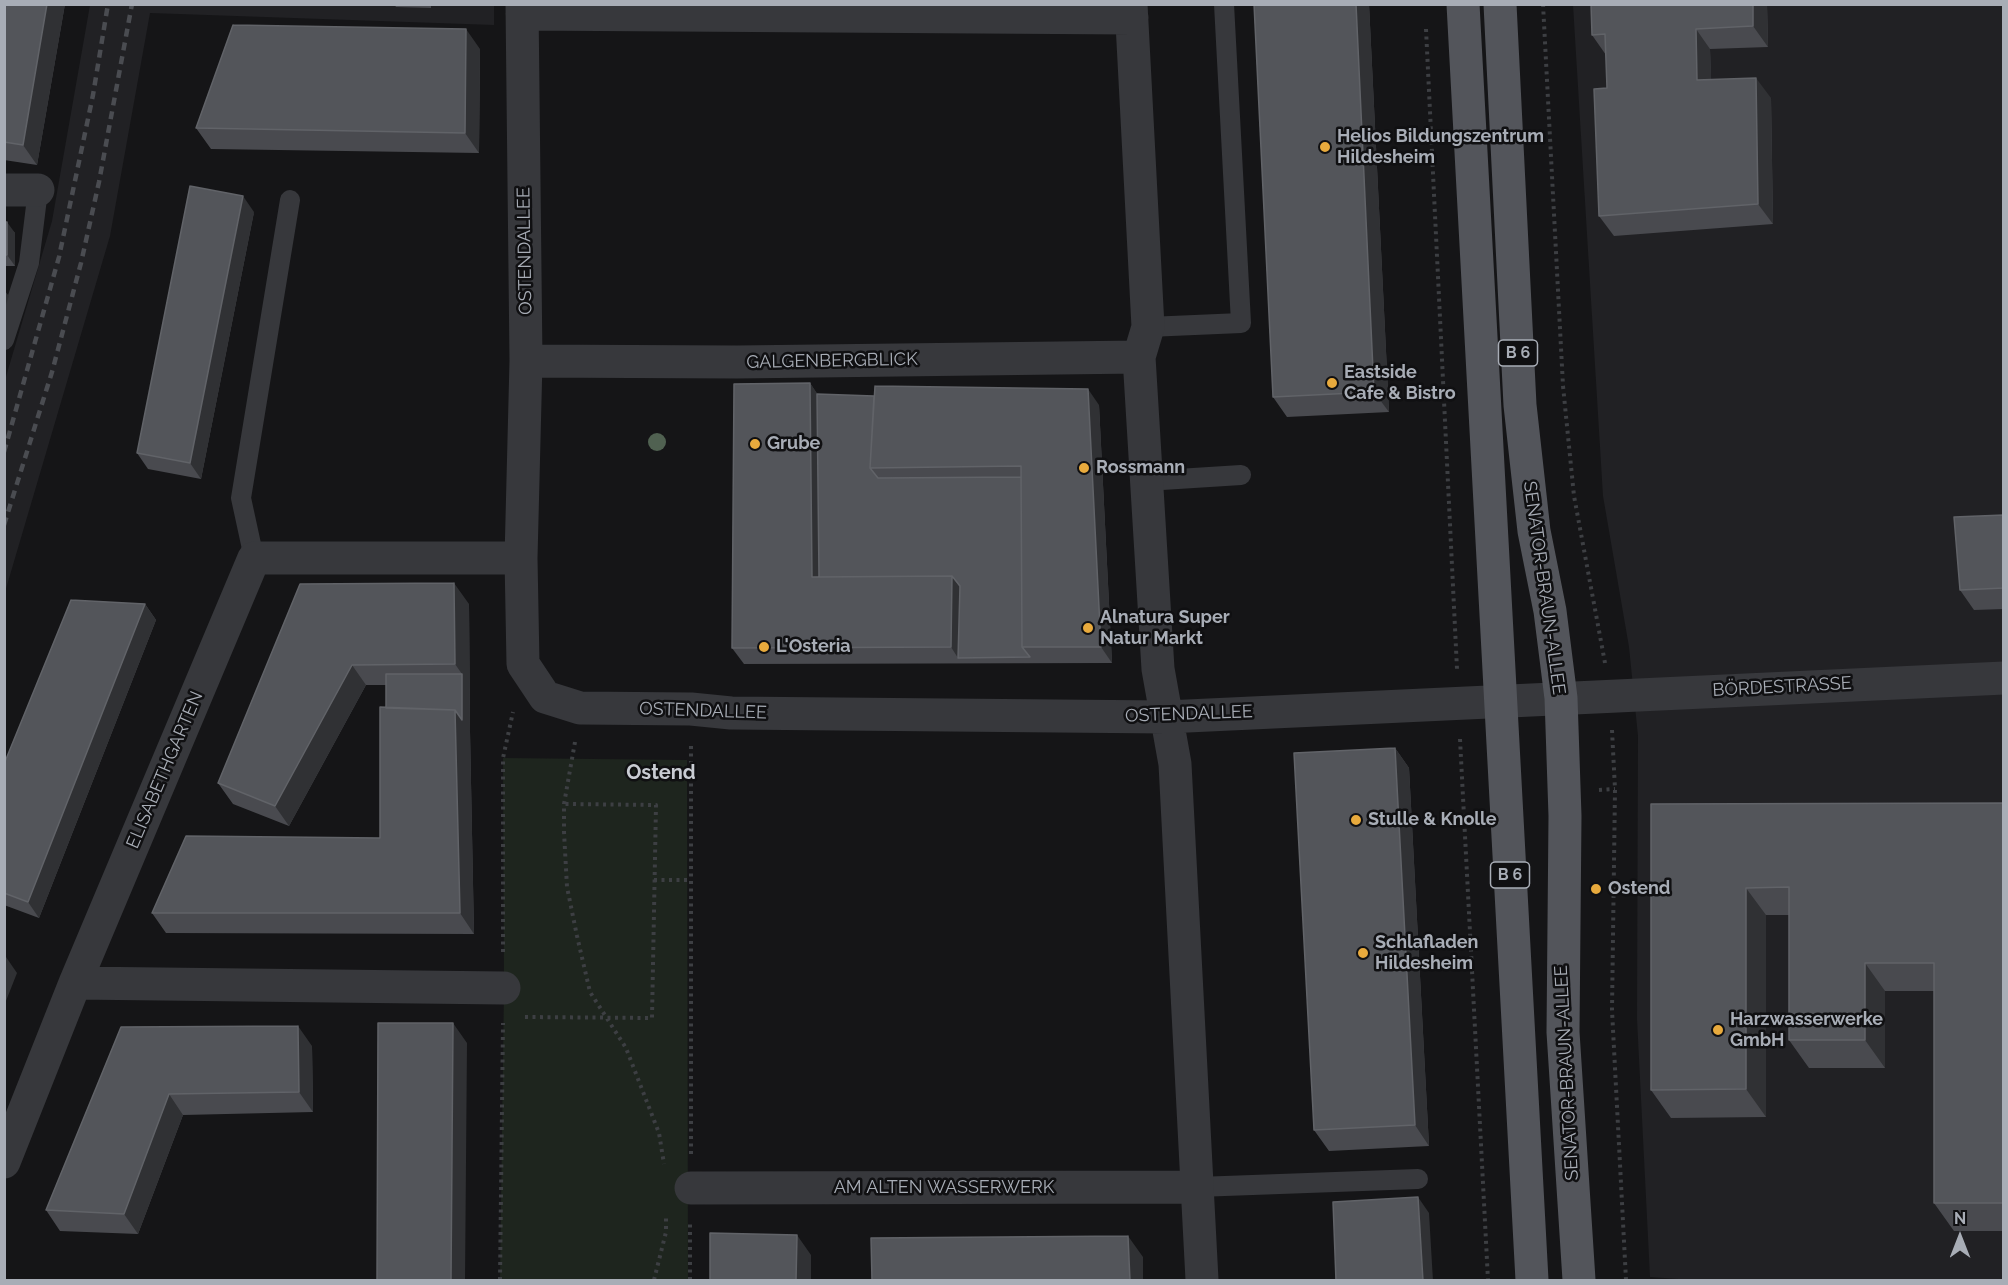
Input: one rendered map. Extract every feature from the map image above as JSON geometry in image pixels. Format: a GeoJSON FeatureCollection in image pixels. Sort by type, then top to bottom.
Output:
{"type":"FeatureCollection","features":[{"type":"Feature","properties":{"kind":"main road","name":"B 6"},"geometry":{"type":"LineString","coordinates":[[1463,4],[1532,1281]]}},
{"type":"Feature","properties":{"kind":"main road","name":"SENATOR-BRAUN-ALLEE"},"geometry":{"type":"LineString","coordinates":[[1500,4],[1520,405],[1534,531],[1550,611],[1561,698],[1565,808],[1563,1032],[1579,1281]]}},
{"type":"Feature","properties":{"kind":"street"},"geometry":{"type":"LineString","coordinates":[[522,9],[1132,11],[1146,481],[1158,669],[1175,764],[1202,1281]]}},
{"type":"Feature","properties":{"kind":"street","name":"OSTENDALLEE"},"geometry":{"type":"LineString","coordinates":[[522,9],[526,361],[521,558],[523,664],[544,697],[580,708],[691,709],[731,713],[1166,717],[1561,698]]}},
{"type":"Feature","properties":{"kind":"street"},"geometry":{"type":"LineString","coordinates":[[4,190],[38,190]]}},
{"type":"Feature","properties":{"kind":"street","name":"GALGENBERGBLICK"},"geometry":{"type":"LineString","coordinates":[[526,361],[737,362],[1143,342]]}},
{"type":"Feature","properties":{"kind":"street"},"geometry":{"type":"LineString","coordinates":[[254,558],[521,558]]}},
{"type":"Feature","properties":{"kind":"street","name":"ELISABETHGARTEN"},"geometry":{"type":"LineString","coordinates":[[4,1162],[75,983],[254,558]]}},
{"type":"Feature","properties":{"kind":"street","name":"BÖRDESTRASSE"},"geometry":{"type":"LineString","coordinates":[[1561,698],[2004,678]]}},
{"type":"Feature","properties":{"kind":"street"},"geometry":{"type":"LineString","coordinates":[[75,983],[509,1002]]}},
{"type":"Feature","properties":{"kind":"street","name":"AM ALTEN WASSERWERK"},"geometry":{"type":"LineString","coordinates":[[674,1188],[1197,1187]]}},
{"type":"Feature","properties":{"kind":"lane"},"geometry":{"type":"LineString","coordinates":[[1143,342],[1241,323],[1224,4]]}},
{"type":"Feature","properties":{"kind":"lane"},"geometry":{"type":"LineString","coordinates":[[4,340],[29,262],[38,190]]}},
{"type":"Feature","properties":{"kind":"lane"},"geometry":{"type":"LineString","coordinates":[[254,558],[241,498],[290,200]]}},
{"type":"Feature","properties":{"kind":"lane"},"geometry":{"type":"LineString","coordinates":[[1146,481],[1241,475]]}},
{"type":"Feature","properties":{"kind":"lane"},"geometry":{"type":"LineString","coordinates":[[1197,1187],[1418,1179]]}},
{"type":"Feature","properties":{"kind":"path"},"geometry":{"type":"LineString","coordinates":[[1425,16],[1488,1281]]}},
{"type":"Feature","properties":{"kind":"path"},"geometry":{"type":"LineString","coordinates":[[580,708],[564,804],[567,887],[590,992],[626,1048],[660,1134],[674,1188],[690,1281]]}},
{"type":"Feature","properties":{"kind":"path"},"geometry":{"type":"LineString","coordinates":[[654,1281],[674,1188],[692,880],[691,709]]}},
{"type":"Feature","properties":{"kind":"path"},"geometry":{"type":"LineString","coordinates":[[509,1002],[605,1018],[652,1018],[656,806],[564,804]]}},
{"type":"Feature","properties":{"kind":"path"},"geometry":{"type":"LineString","coordinates":[[654,880],[692,880]]}},
{"type":"Feature","properties":{"kind":"shaded area"},"geometry":{"type":"Polygon","coordinates":[[[90,5],[494,5],[494,25],[150,13],[110,236],[5,592],[5,380],[52,221],[90,5]]]}},
{"type":"Feature","properties":{"kind":"shaded area"},"geometry":{"type":"Polygon","coordinates":[[[1573,5],[2003,5],[2003,1280],[1692,1280],[1650,1277],[1637,1019],[1638,736],[1629,647],[1603,496],[1573,5]]]}},
{"type":"Feature","properties":{"kind":"shaded area"},"geometry":{"type":"Polygon","coordinates":[[[503,758],[687,760],[688,1280],[500,1280],[504,988],[503,758]]]}},
{"type":"Feature","properties":{"kind":"building"},"geometry":{"type":"Polygon","coordinates":[[[4,4],[47,4],[23,145],[4,142],[4,4]]]}},
{"type":"Feature","properties":{"kind":"building"},"geometry":{"type":"Polygon","coordinates":[[[1254,4],[1356,4],[1374,392],[1273,397],[1254,4]]]}},
{"type":"Feature","properties":{"kind":"building"},"geometry":{"type":"Polygon","coordinates":[[[1591,4],[1753,4],[1753,26],[1696,29],[1697,80],[1756,78],[1758,204],[1599,216],[1594,89],[1607,88],[1605,34],[1592,35],[1591,4]]]}},
{"type":"Feature","properties":{"kind":"building"},"geometry":{"type":"Polygon","coordinates":[[[233,25],[466,29],[465,133],[196,128],[233,25]]]}},
{"type":"Feature","properties":{"kind":"building"},"geometry":{"type":"Polygon","coordinates":[[[190,186],[243,196],[190,463],[137,453],[190,186]]]}},
{"type":"Feature","properties":{"kind":"building"},"geometry":{"type":"Polygon","coordinates":[[[4,222],[7,222],[7,255],[4,255],[4,222]]]}},
{"type":"Feature","properties":{"kind":"building"},"geometry":{"type":"Polygon","coordinates":[[[810,383],[812,577],[952,576],[951,647],[732,648],[734,384],[810,383]]]}},
{"type":"Feature","properties":{"kind":"building"},"geometry":{"type":"Polygon","coordinates":[[[875,386],[1088,389],[1101,647],[1022,647],[1021,466],[870,468],[875,386]]]}},
{"type":"Feature","properties":{"kind":"building"},"geometry":{"type":"Polygon","coordinates":[[[817,394],[874,396],[870,468],[878,478],[1021,477],[1022,647],[1030,657],[958,658],[960,586],[952,576],[819,577],[817,394]]]}},
{"type":"Feature","properties":{"kind":"building"},"geometry":{"type":"Polygon","coordinates":[[[2004,515],[2004,588],[1960,590],[1954,517],[2004,515]]]}},
{"type":"Feature","properties":{"kind":"building"},"geometry":{"type":"Polygon","coordinates":[[[454,583],[455,664],[352,665],[275,806],[218,783],[300,584],[454,583]]]}},
{"type":"Feature","properties":{"kind":"building"},"geometry":{"type":"Polygon","coordinates":[[[71,600],[145,604],[28,902],[4,893],[4,764],[71,600]]]}},
{"type":"Feature","properties":{"kind":"building"},"geometry":{"type":"Polygon","coordinates":[[[386,674],[462,674],[462,720],[455,710],[386,708],[386,674]]]}},
{"type":"Feature","properties":{"kind":"building"},"geometry":{"type":"Polygon","coordinates":[[[380,707],[455,710],[460,913],[152,913],[186,836],[380,838],[380,707]]]}},
{"type":"Feature","properties":{"kind":"building"},"geometry":{"type":"Polygon","coordinates":[[[1395,748],[1415,1125],[1314,1130],[1294,753],[1395,748]]]}},
{"type":"Feature","properties":{"kind":"building","name":"Harzwasserwerke GmbH"},"geometry":{"type":"Polygon","coordinates":[[[2004,803],[2004,1203],[1934,1203],[1934,963],[1865,963],[1865,1040],[1789,1040],[1789,887],[1746,888],[1746,1089],[1651,1090],[1651,804],[2004,803]]]}},
{"type":"Feature","properties":{"kind":"building"},"geometry":{"type":"Polygon","coordinates":[[[378,1023],[453,1023],[451,1281],[377,1281],[378,1023]]]}},
{"type":"Feature","properties":{"kind":"building"},"geometry":{"type":"Polygon","coordinates":[[[298,1026],[299,1092],[169,1094],[124,1214],[46,1210],[121,1027],[298,1026]]]}},
{"type":"Feature","properties":{"kind":"building"},"geometry":{"type":"Polygon","coordinates":[[[1418,1197],[1423,1281],[1336,1281],[1333,1202],[1418,1197]]]}},
{"type":"Feature","properties":{"kind":"building"},"geometry":{"type":"Polygon","coordinates":[[[710,1233],[797,1235],[796,1281],[710,1281],[710,1233]]]}},
{"type":"Feature","properties":{"kind":"building"},"geometry":{"type":"Polygon","coordinates":[[[1128,1236],[1130,1281],[872,1281],[871,1238],[1128,1236]]]}},
{"type":"Feature","properties":{"kind":"railway"},"geometry":{"type":"LineString","coordinates":[[4,452],[59,257],[93,95],[108,4]]}},
{"type":"Feature","properties":{"kind":"railway"},"geometry":{"type":"LineString","coordinates":[[4,525],[52,372],[81,263],[99,182],[132,4]]}},
{"type":"Feature","properties":{"kind":"place","name":"Helios Bildungszentrum Hildesheim"},"geometry":{"type":"Point","coordinates":[1325,147]}},
{"type":"Feature","properties":{"kind":"place","name":"Eastside Cafe & Bistro"},"geometry":{"type":"Point","coordinates":[1332,383]}},
{"type":"Feature","properties":{"kind":"place","name":"Grube"},"geometry":{"type":"Point","coordinates":[755,444]}},
{"type":"Feature","properties":{"kind":"place","name":"Rossmann"},"geometry":{"type":"Point","coordinates":[1084,468]}},
{"type":"Feature","properties":{"kind":"place","name":"Alnatura Super Natur Markt"},"geometry":{"type":"Point","coordinates":[1088,628]}},
{"type":"Feature","properties":{"kind":"place","name":"L'Osteria"},"geometry":{"type":"Point","coordinates":[764,647]}},
{"type":"Feature","properties":{"kind":"place","name":"Stulle & Knolle"},"geometry":{"type":"Point","coordinates":[1356,820]}},
{"type":"Feature","properties":{"kind":"place","name":"Ostend"},"geometry":{"type":"Point","coordinates":[1596,889]}},
{"type":"Feature","properties":{"kind":"place","name":"Schlafladen Hildesheim"},"geometry":{"type":"Point","coordinates":[1363,953]}},
{"type":"Feature","properties":{"kind":"place","name":"Harzwasserwerke GmbH"},"geometry":{"type":"Point","coordinates":[1718,1030]}},
{"type":"Feature","properties":{"kind":"district","name":"Ostend"},"geometry":{"type":"Point","coordinates":[661,773]}}]}
